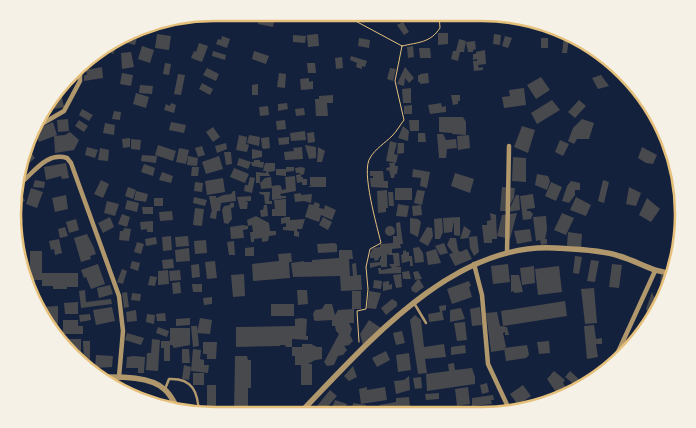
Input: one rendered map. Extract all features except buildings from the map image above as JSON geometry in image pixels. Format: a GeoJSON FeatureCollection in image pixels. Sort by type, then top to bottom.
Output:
{"type":"FeatureCollection","features":[{"type":"Feature","properties":{"kind":"street"},"geometry":{"type":"LineString","coordinates":[[44,123],[64,112],[80,81],[80,76]]}},
{"type":"Feature","properties":{"kind":"street"},"geometry":{"type":"LineString","coordinates":[[507,252],[509,146]]}},
{"type":"Feature","properties":{"kind":"street"},"geometry":{"type":"LineString","coordinates":[[24,180],[39,165],[55,157],[67,158],[70,163],[119,296],[123,331],[119,377]]}},
{"type":"Feature","properties":{"kind":"street"},"geometry":{"type":"LineString","coordinates":[[306,407],[359,353],[413,303],[462,270],[490,257],[507,252],[554,248],[578,250],[618,255],[655,271],[666,272]]}},
{"type":"Feature","properties":{"kind":"street"},"geometry":{"type":"LineString","coordinates":[[474,264],[482,295],[488,364],[507,405]]}},
{"type":"Feature","properties":{"kind":"street"},"geometry":{"type":"LineString","coordinates":[[620,348],[655,271]]}},
{"type":"Feature","properties":{"kind":"street"},"geometry":{"type":"LineString","coordinates":[[111,377],[148,380],[165,389],[174,402]]}},
{"type":"Feature","properties":{"kind":"lane"},"geometry":{"type":"LineString","coordinates":[[413,303],[426,323]]}},
{"type":"Feature","properties":{"kind":"lane"},"geometry":{"type":"LineString","coordinates":[[165,389],[169,379],[180,378],[192,386],[198,398],[198,406]]}},
{"type":"Feature","properties":{"kind":"path"},"geometry":{"type":"LineString","coordinates":[[355,21],[402,46],[429,40],[440,28],[440,21]]}},
{"type":"Feature","properties":{"kind":"path"},"geometry":{"type":"LineString","coordinates":[[359,353],[357,311],[366,309],[368,289],[366,267],[370,249],[381,243],[370,190],[367,164],[370,158],[393,135],[404,120],[396,81],[402,46]]}}]}
